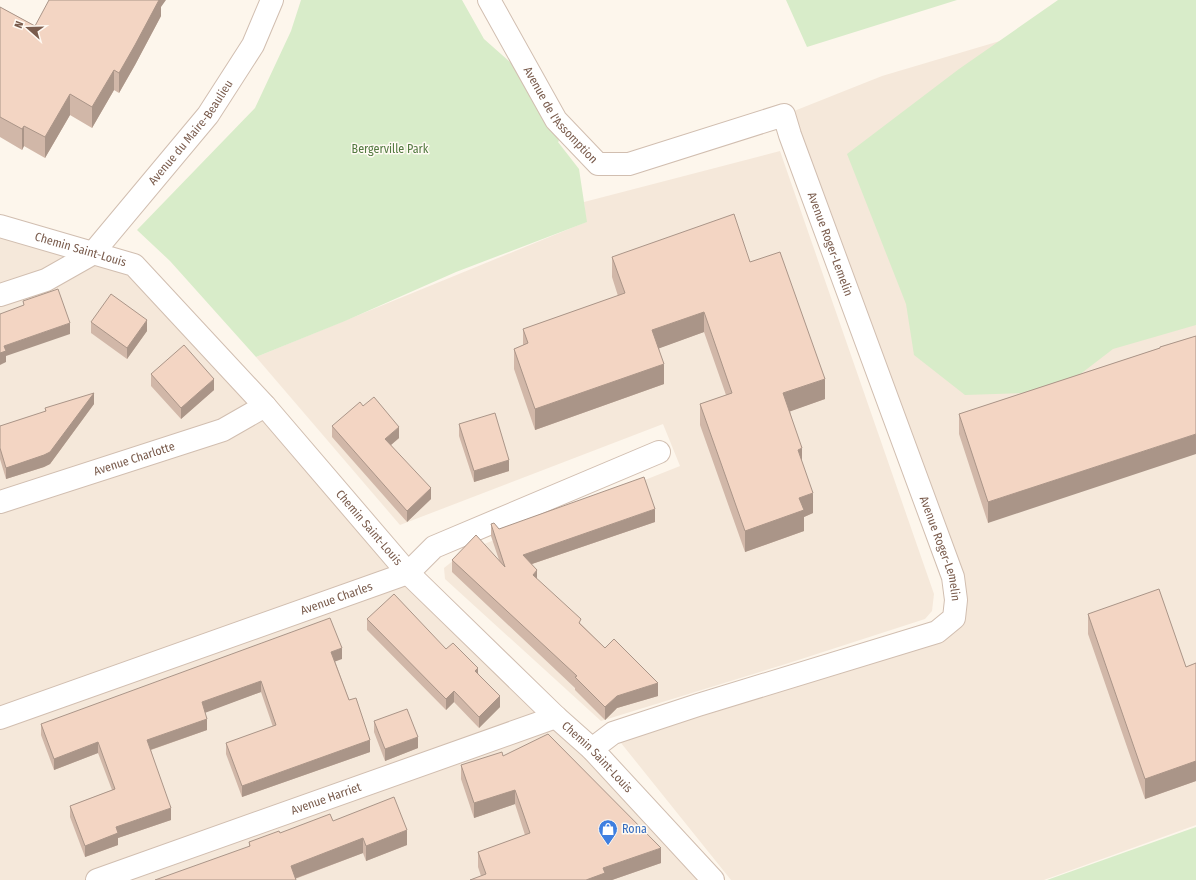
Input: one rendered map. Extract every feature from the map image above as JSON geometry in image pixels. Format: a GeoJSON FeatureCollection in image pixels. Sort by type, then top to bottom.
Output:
{"type":"FeatureCollection","features":[{"type":"Feature","properties":{"kind":"street","name":"Avenue du Maire-Beaulieu"},"geometry":{"type":"LineString","coordinates":[[92,254],[208,115],[253,45],[272,0]]}},
{"type":"Feature","properties":{"kind":"street","name":"Avenue de l'Assomption"},"geometry":{"type":"LineString","coordinates":[[489,0],[556,120],[598,164],[629,164],[784,115]]}},
{"type":"Feature","properties":{"kind":"street","name":"Avenue Roger-Lemelin"},"geometry":{"type":"LineString","coordinates":[[592,749],[613,733],[698,705],[937,632],[954,618],[956,600],[953,577],[790,135],[784,115]]}},
{"type":"Feature","properties":{"kind":"street","name":"Chemin Saint-Louis"},"geometry":{"type":"LineString","coordinates":[[0,226],[134,265],[265,406],[408,573],[556,717],[592,749],[709,879]]}},
{"type":"Feature","properties":{"kind":"street"},"geometry":{"type":"LineString","coordinates":[[0,295],[46,280],[92,254]]}},
{"type":"Feature","properties":{"kind":"street","name":"Avenue Charlotte"},"geometry":{"type":"LineString","coordinates":[[0,502],[223,430],[265,406]]}},
{"type":"Feature","properties":{"kind":"street","name":"Avenue Charles"},"geometry":{"type":"LineString","coordinates":[[0,718],[408,573],[434,547],[659,452]]}},
{"type":"Feature","properties":{"kind":"street","name":"Avenue Harriet"},"geometry":{"type":"LineString","coordinates":[[97,880],[556,717]]}},
{"type":"Feature","properties":{"kind":"shaded area"},"geometry":{"type":"Polygon","coordinates":[[[1196,0],[1196,825],[1044,880],[731,880],[613,733],[937,632],[956,600],[784,115],[882,76],[1010,38],[1196,0]]]}},
{"type":"Feature","properties":{"kind":"shaded area"},"geometry":{"type":"Polygon","coordinates":[[[780,151],[934,594],[932,611],[925,619],[601,721],[445,579],[444,568],[464,552],[680,466],[663,424],[400,525],[256,357],[586,222],[584,202],[780,151]]]}},
{"type":"Feature","properties":{"kind":"shaded area"},"geometry":{"type":"Polygon","coordinates":[[[0,226],[134,265],[713,880],[0,880],[0,226]]]}},
{"type":"Feature","properties":{"kind":"green space","name":"Bergerville Park"},"geometry":{"type":"Polygon","coordinates":[[[301,0],[462,0],[484,39],[519,70],[559,141],[558,142],[579,169],[587,222],[456,272],[345,321],[256,357],[170,261],[137,230],[255,108],[291,31],[301,0]]]}},
{"type":"Feature","properties":{"kind":"green space"},"geometry":{"type":"Polygon","coordinates":[[[786,0],[957,0],[807,47],[786,0]]]}},
{"type":"Feature","properties":{"kind":"green space"},"geometry":{"type":"Polygon","coordinates":[[[1058,0],[1196,0],[1196,325],[1113,349],[1057,392],[965,395],[914,355],[906,304],[847,154],[959,69],[1058,0]]]}},
{"type":"Feature","properties":{"kind":"green space"},"geometry":{"type":"Polygon","coordinates":[[[1196,827],[1196,880],[1047,880],[1196,827]]]}},
{"type":"Feature","properties":{"kind":"building"},"geometry":{"type":"Polygon","coordinates":[[[49,0],[159,0],[119,73],[114,70],[92,107],[70,94],[45,137],[24,126],[22,129],[0,117],[0,7],[35,26],[49,0]]]}},
{"type":"Feature","properties":{"kind":"building"},"geometry":{"type":"Polygon","coordinates":[[[734,214],[750,262],[780,252],[825,379],[783,393],[802,448],[798,450],[813,493],[799,498],[804,510],[745,531],[700,404],[732,393],[704,312],[652,330],[664,364],[535,409],[514,349],[528,343],[523,329],[625,293],[612,257],[734,214]]]}},
{"type":"Feature","properties":{"kind":"building"},"geometry":{"type":"Polygon","coordinates":[[[58,289],[70,323],[4,346],[6,351],[0,353],[0,314],[24,305],[23,301],[58,289]]]}},
{"type":"Feature","properties":{"kind":"building"},"geometry":{"type":"Polygon","coordinates":[[[111,294],[147,320],[127,348],[91,322],[111,294]]]}},
{"type":"Feature","properties":{"kind":"building"},"geometry":{"type":"Polygon","coordinates":[[[1196,336],[1196,434],[988,502],[959,414],[1196,336]]]}},
{"type":"Feature","properties":{"kind":"building"},"geometry":{"type":"Polygon","coordinates":[[[184,345],[214,379],[181,408],[151,374],[184,345]]]}},
{"type":"Feature","properties":{"kind":"building"},"geometry":{"type":"Polygon","coordinates":[[[94,393],[50,452],[6,468],[0,448],[0,426],[46,411],[45,408],[94,393]]]}},
{"type":"Feature","properties":{"kind":"building"},"geometry":{"type":"Polygon","coordinates":[[[374,397],[399,427],[385,439],[431,488],[407,511],[332,426],[360,402],[363,406],[374,397]]]}},
{"type":"Feature","properties":{"kind":"building"},"geometry":{"type":"Polygon","coordinates":[[[495,413],[509,460],[474,471],[459,424],[495,413]]]}},
{"type":"Feature","properties":{"kind":"building"},"geometry":{"type":"Polygon","coordinates":[[[644,477],[655,509],[523,555],[537,570],[533,575],[581,619],[579,623],[605,648],[614,639],[658,683],[617,696],[605,707],[575,677],[577,676],[452,560],[476,535],[505,567],[491,524],[494,523],[499,529],[644,477]]]}},
{"type":"Feature","properties":{"kind":"building"},"geometry":{"type":"Polygon","coordinates":[[[1159,589],[1186,667],[1196,663],[1196,761],[1145,779],[1088,614],[1159,589]]]}},
{"type":"Feature","properties":{"kind":"building"},"geometry":{"type":"Polygon","coordinates":[[[394,594],[446,649],[453,643],[478,668],[475,671],[500,696],[479,717],[454,691],[446,699],[367,619],[394,594]]]}},
{"type":"Feature","properties":{"kind":"building"},"geometry":{"type":"Polygon","coordinates":[[[330,618],[342,648],[331,652],[349,700],[356,698],[370,740],[242,786],[226,743],[276,725],[261,681],[202,702],[207,719],[147,740],[171,808],[116,827],[118,833],[85,846],[70,806],[115,789],[98,742],[54,759],[41,724],[330,618]]]}},
{"type":"Feature","properties":{"kind":"building"},"geometry":{"type":"Polygon","coordinates":[[[407,709],[418,737],[385,749],[374,721],[407,709]]]}},
{"type":"Feature","properties":{"kind":"building"},"geometry":{"type":"Polygon","coordinates":[[[548,734],[661,848],[603,868],[605,873],[586,880],[470,880],[486,874],[478,852],[530,833],[515,790],[474,803],[461,765],[502,752],[503,756],[548,734]]]}},
{"type":"Feature","properties":{"kind":"building"},"geometry":{"type":"Polygon","coordinates":[[[394,797],[407,830],[366,846],[363,838],[291,866],[296,880],[155,880],[250,846],[249,842],[279,831],[280,833],[330,814],[333,821],[394,797]]]}},
{"type":"Feature","properties":{"kind":"place","name":"Rona"},"geometry":{"type":"Point","coordinates":[608,846]}}]}
